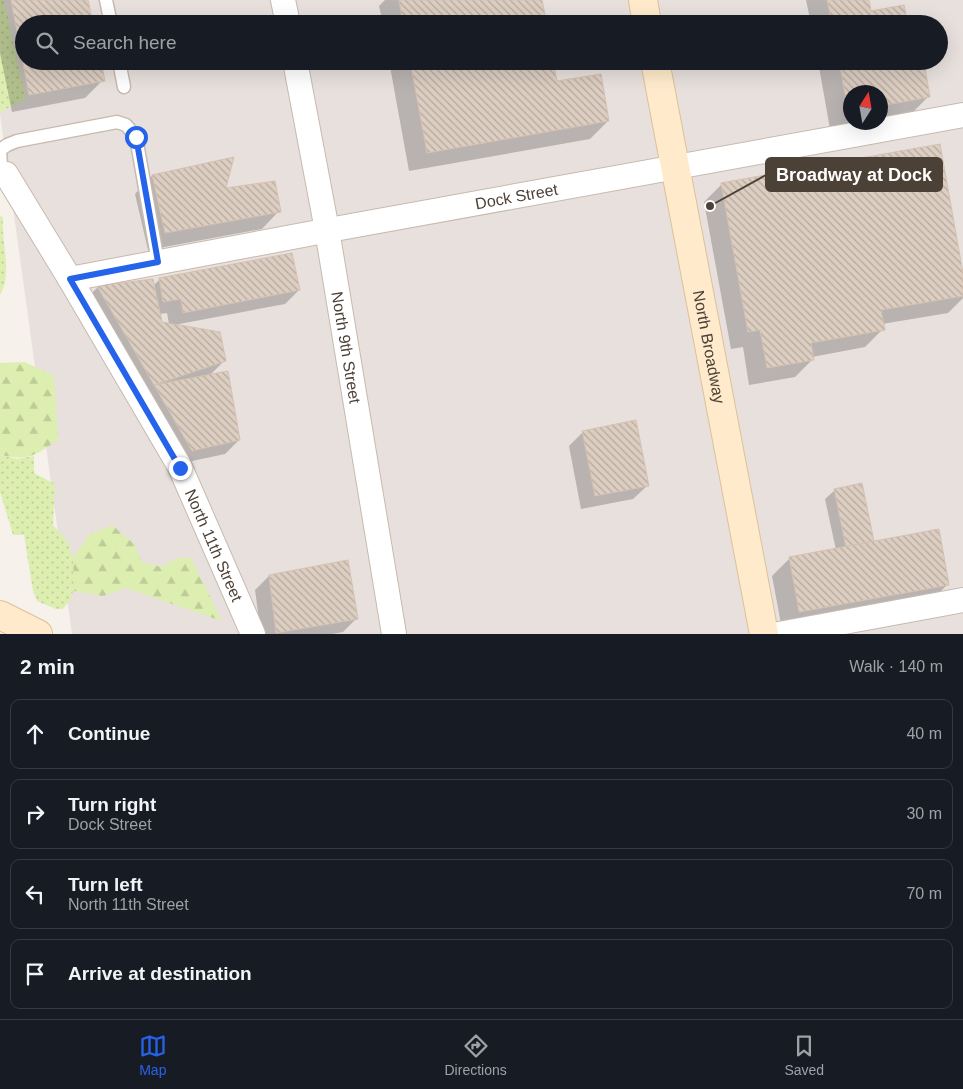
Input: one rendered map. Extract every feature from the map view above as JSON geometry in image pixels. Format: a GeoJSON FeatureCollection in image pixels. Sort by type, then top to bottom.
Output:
{"type":"FeatureCollection","features":[{"type":"Feature","properties":{"kind":"main road"},"geometry":{"type":"LineString","coordinates":[[642,0],[645,15]]}},
{"type":"Feature","properties":{"kind":"main road","name":"North Broadway"},"geometry":{"type":"LineString","coordinates":[[657,70],[764,634]]}},
{"type":"Feature","properties":{"kind":"main road"},"geometry":{"type":"LineString","coordinates":[[0,615],[38,634]]}},
{"type":"Feature","properties":{"kind":"street"},"geometry":{"type":"LineString","coordinates":[[283,0],[286,15]]}},
{"type":"Feature","properties":{"kind":"street","name":"North 9th Street"},"geometry":{"type":"LineString","coordinates":[[297,70],[327,230],[394,634]]}},
{"type":"Feature","properties":{"kind":"street","name":"Dock Street"},"geometry":{"type":"LineString","coordinates":[[70,279],[327,230],[963,115]]}},
{"type":"Feature","properties":{"kind":"street","name":"North 11th Street"},"geometry":{"type":"LineString","coordinates":[[6,174],[70,279],[180,468],[253,634]]}},
{"type":"Feature","properties":{"kind":"street"},"geometry":{"type":"LineString","coordinates":[[779,634],[963,600]]}},
{"type":"Feature","properties":{"kind":"lane"},"geometry":{"type":"LineString","coordinates":[[106,0],[109,15]]}},
{"type":"Feature","properties":{"kind":"lane"},"geometry":{"type":"LineString","coordinates":[[121,70],[124,87]]}},
{"type":"Feature","properties":{"kind":"lane"},"geometry":{"type":"LineString","coordinates":[[6,174],[2,166],[0,150],[7,144],[117,122],[126,125],[136,137],[158,262]]}},
{"type":"Feature","properties":{"kind":"shaded area"},"geometry":{"type":"Polygon","coordinates":[[[0,0],[963,0],[963,634],[72,634],[0,114],[0,0]]]}},
{"type":"Feature","properties":{"kind":"green space"},"geometry":{"type":"Polygon","coordinates":[[[0,0],[4,0],[15,50],[15,70],[20,70],[26,99],[0,112],[0,0]]]}},
{"type":"Feature","properties":{"kind":"green space"},"geometry":{"type":"Polygon","coordinates":[[[0,215],[3,218],[6,277],[0,295],[0,215]]]}},
{"type":"Feature","properties":{"kind":"green space"},"geometry":{"type":"Polygon","coordinates":[[[25,362],[54,376],[58,440],[31,456],[0,455],[0,363],[25,362]]]}},
{"type":"Feature","properties":{"kind":"green space"},"geometry":{"type":"Polygon","coordinates":[[[0,455],[18,459],[34,456],[34,473],[55,484],[53,525],[67,541],[73,558],[74,588],[70,600],[63,609],[56,609],[37,601],[33,591],[24,535],[13,535],[0,492],[0,455]]]}},
{"type":"Feature","properties":{"kind":"green space"},"geometry":{"type":"Polygon","coordinates":[[[112,525],[134,544],[142,562],[161,567],[178,558],[191,558],[222,621],[126,588],[103,596],[74,591],[73,558],[89,535],[112,525]]]}},
{"type":"Feature","properties":{"kind":"building"},"geometry":{"type":"Polygon","coordinates":[[[11,0],[88,0],[91,15],[15,15],[15,21],[11,0]]]}},
{"type":"Feature","properties":{"kind":"building"},"geometry":{"type":"Polygon","coordinates":[[[399,0],[542,0],[545,15],[402,15],[399,0]]]}},
{"type":"Feature","properties":{"kind":"building"},"geometry":{"type":"Polygon","coordinates":[[[827,0],[869,0],[871,11],[904,5],[906,15],[830,15],[827,0]]]}},
{"type":"Feature","properties":{"kind":"building"},"geometry":{"type":"Polygon","coordinates":[[[24,70],[103,70],[105,81],[29,95],[24,70]]]}},
{"type":"Feature","properties":{"kind":"building"},"geometry":{"type":"Polygon","coordinates":[[[412,70],[555,70],[557,81],[601,74],[609,121],[427,153],[412,70]]]}},
{"type":"Feature","properties":{"kind":"building"},"geometry":{"type":"Polygon","coordinates":[[[841,70],[925,70],[930,97],[888,105],[888,85],[843,85],[841,70]]]}},
{"type":"Feature","properties":{"kind":"building"},"geometry":{"type":"Polygon","coordinates":[[[940,144],[963,273],[963,296],[881,310],[885,330],[811,343],[814,360],[767,368],[760,330],[748,332],[721,183],[940,144]]]}},
{"type":"Feature","properties":{"kind":"building"},"geometry":{"type":"Polygon","coordinates":[[[234,157],[226,188],[275,181],[281,212],[165,233],[152,175],[234,157]]]}},
{"type":"Feature","properties":{"kind":"building"},"geometry":{"type":"Polygon","coordinates":[[[292,253],[300,290],[183,313],[181,299],[163,302],[159,278],[292,253]]]}},
{"type":"Feature","properties":{"kind":"building"},"geometry":{"type":"Polygon","coordinates":[[[153,279],[162,322],[220,332],[226,361],[154,385],[97,286],[153,279]]]}},
{"type":"Feature","properties":{"kind":"building"},"geometry":{"type":"Polygon","coordinates":[[[228,371],[240,440],[192,451],[154,385],[228,371]]]}},
{"type":"Feature","properties":{"kind":"building"},"geometry":{"type":"Polygon","coordinates":[[[636,420],[649,486],[595,496],[582,431],[636,420]]]}},
{"type":"Feature","properties":{"kind":"building"},"geometry":{"type":"Polygon","coordinates":[[[862,483],[874,541],[846,547],[834,489],[862,483]]]}},
{"type":"Feature","properties":{"kind":"building"},"geometry":{"type":"Polygon","coordinates":[[[939,529],[949,585],[799,612],[789,557],[939,529]]]}},
{"type":"Feature","properties":{"kind":"building"},"geometry":{"type":"Polygon","coordinates":[[[348,560],[358,619],[276,633],[269,575],[348,560]]]}},
{"type":"Feature","properties":{"kind":"place","name":"Broadway at Dock"},"geometry":{"type":"Point","coordinates":[710,206]}},
{"type":"Feature","properties":{"kind":"route"},"geometry":{"type":"LineString","coordinates":[[136,137],[158,262],[70,279],[180,468]]}}]}
